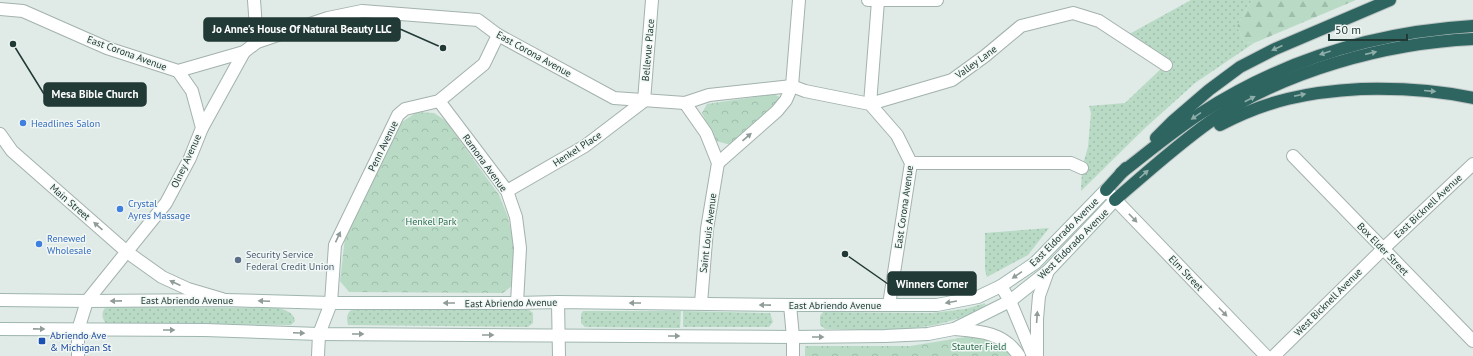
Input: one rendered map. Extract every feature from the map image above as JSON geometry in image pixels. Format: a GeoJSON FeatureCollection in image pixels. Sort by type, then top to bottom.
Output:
{"type":"FeatureCollection","features":[{"type":"Feature","properties":{"kind":"highway"},"geometry":{"type":"LineString","coordinates":[[1106,190],[1173,121],[1209,90],[1240,67],[1275,49],[1390,0]]}},
{"type":"Feature","properties":{"kind":"highway"},"geometry":{"type":"LineString","coordinates":[[1121,173],[1202,112],[1276,72],[1329,52],[1386,37],[1443,28],[1473,26]]}},
{"type":"Feature","properties":{"kind":"highway"},"geometry":{"type":"LineString","coordinates":[[1115,200],[1174,148],[1212,120],[1266,91],[1309,72],[1354,58],[1387,50],[1437,42],[1473,39]]}},
{"type":"Feature","properties":{"kind":"highway"},"geometry":{"type":"LineString","coordinates":[[1174,148],[1248,111],[1281,100],[1314,93],[1387,88],[1437,91],[1473,98]]}},
{"type":"Feature","properties":{"kind":"street"},"geometry":{"type":"LineString","coordinates":[[254,0],[257,42]]}},
{"type":"Feature","properties":{"kind":"street","name":"Bellevue Place"},"geometry":{"type":"LineString","coordinates":[[644,101],[652,0]]}},
{"type":"Feature","properties":{"kind":"street"},"geometry":{"type":"LineString","coordinates":[[686,103],[706,133],[718,163],[777,111],[786,100],[792,86],[799,0]]}},
{"type":"Feature","properties":{"kind":"street"},"geometry":{"type":"LineString","coordinates":[[870,104],[873,0],[937,0]]}},
{"type":"Feature","properties":{"kind":"street","name":"East Corona Avenue"},"geometry":{"type":"LineString","coordinates":[[0,9],[23,11],[107,48],[178,71],[244,52],[257,42],[363,5],[478,20],[498,35],[614,98],[686,103],[709,95],[792,86],[870,104],[897,135],[911,163],[889,305]]}},
{"type":"Feature","properties":{"kind":"street","name":"Valley Lane"},"geometry":{"type":"LineString","coordinates":[[870,104],[952,80],[986,56],[1021,26],[1073,13],[1099,21],[1166,65]]}},
{"type":"Feature","properties":{"kind":"street","name":"Penn Avenue"},"geometry":{"type":"LineString","coordinates":[[318,356],[319,334],[331,303],[335,245],[398,115],[405,109],[438,101],[484,64],[498,35]]}},
{"type":"Feature","properties":{"kind":"street","name":"Olney Avenue"},"geometry":{"type":"LineString","coordinates":[[78,356],[78,330],[87,301],[166,203],[190,158],[202,128],[244,52]]}},
{"type":"Feature","properties":{"kind":"street","name":"Olney Avenue"},"geometry":{"type":"LineString","coordinates":[[178,71],[192,91],[202,128]]}},
{"type":"Feature","properties":{"kind":"street","name":"Ramona Avenue"},"geometry":{"type":"LineString","coordinates":[[438,101],[507,191],[516,217],[520,248],[517,304]]}},
{"type":"Feature","properties":{"kind":"street","name":"Henkel Place"},"geometry":{"type":"LineString","coordinates":[[507,191],[585,146],[644,101]]}},
{"type":"Feature","properties":{"kind":"street","name":"Main Street"},"geometry":{"type":"LineString","coordinates":[[0,134],[6,150],[127,252]]}},
{"type":"Feature","properties":{"kind":"street","name":"Box Elder Street"},"geometry":{"type":"LineString","coordinates":[[1294,156],[1473,341]]}},
{"type":"Feature","properties":{"kind":"street","name":"Saint Louis Avenue"},"geometry":{"type":"LineString","coordinates":[[701,303],[707,229],[718,163]]}},
{"type":"Feature","properties":{"kind":"street"},"geometry":{"type":"LineString","coordinates":[[911,163],[1071,163],[1082,168]]}},
{"type":"Feature","properties":{"kind":"street","name":"East Bicknell Avenue"},"geometry":{"type":"LineString","coordinates":[[1383,248],[1473,164]]}},
{"type":"Feature","properties":{"kind":"street","name":"Elm Street"},"geometry":{"type":"LineString","coordinates":[[1106,190],[1266,356]]}},
{"type":"Feature","properties":{"kind":"street","name":"East Eldorado Avenue"},"geometry":{"type":"LineString","coordinates":[[1001,286],[1035,263],[1106,190]]}},
{"type":"Feature","properties":{"kind":"street","name":"West Eldorado Avenue"},"geometry":{"type":"LineString","coordinates":[[1010,300],[1036,282],[1048,271],[1115,200]]}},
{"type":"Feature","properties":{"kind":"street","name":"West Bicknell Avenue"},"geometry":{"type":"LineString","coordinates":[[1274,356],[1383,248]]}},
{"type":"Feature","properties":{"kind":"street"},"geometry":{"type":"LineString","coordinates":[[127,252],[162,277],[188,289],[225,300]]}},
{"type":"Feature","properties":{"kind":"street"},"geometry":{"type":"LineString","coordinates":[[1037,356],[1037,319],[1039,296],[1048,271]]}},
{"type":"Feature","properties":{"kind":"street"},"geometry":{"type":"LineString","coordinates":[[1001,286],[1010,300],[1033,356]]}},
{"type":"Feature","properties":{"kind":"street","name":"East Abriendo Avenue"},"geometry":{"type":"LineString","coordinates":[[0,300],[225,300],[331,303],[517,304],[558,302],[937,305],[978,297],[1001,286]]}},
{"type":"Feature","properties":{"kind":"street"},"geometry":{"type":"LineString","coordinates":[[954,329],[1010,300]]}},
{"type":"Feature","properties":{"kind":"street"},"geometry":{"type":"LineString","coordinates":[[558,302],[559,356]]}},
{"type":"Feature","properties":{"kind":"street"},"geometry":{"type":"LineString","coordinates":[[790,305],[793,356]]}},
{"type":"Feature","properties":{"kind":"street"},"geometry":{"type":"LineString","coordinates":[[0,329],[205,330],[319,334],[793,337],[892,336],[928,334],[954,329],[985,332],[1002,340],[1015,349],[1019,356]]}},
{"type":"Feature","properties":{"kind":"green space"},"geometry":{"type":"Polygon","coordinates":[[[1191,0],[1252,0],[1237,26],[1244,42],[1254,43],[1195,83],[1144,129],[1081,191],[1082,168],[1088,147],[1091,113],[1089,106],[1125,103],[1165,65],[1124,37],[1191,0]]]}},
{"type":"Feature","properties":{"kind":"green space"},"geometry":{"type":"Polygon","coordinates":[[[1252,0],[1356,0],[1254,43],[1244,42],[1237,26],[1252,0]]]}},
{"type":"Feature","properties":{"kind":"green space"},"geometry":{"type":"Polygon","coordinates":[[[774,94],[781,98],[731,145],[716,141],[702,113],[707,104],[774,94]]]}},
{"type":"Feature","properties":{"kind":"green space","name":"Henkel Park"},"geometry":{"type":"Polygon","coordinates":[[[417,112],[434,113],[446,121],[499,195],[508,217],[513,241],[513,285],[503,293],[349,292],[340,281],[345,237],[402,122],[417,112]]]}},
{"type":"Feature","properties":{"kind":"green space"},"geometry":{"type":"Polygon","coordinates":[[[1049,228],[1028,255],[987,277],[985,270],[985,233],[1049,228]]]}},
{"type":"Feature","properties":{"kind":"green space"},"geometry":{"type":"Polygon","coordinates":[[[984,303],[986,305],[983,306],[984,308],[964,316],[943,323],[916,328],[890,330],[825,329],[820,325],[820,316],[823,312],[932,313],[965,309],[982,305],[984,303]]]}},
{"type":"Feature","properties":{"kind":"green space"},"geometry":{"type":"Polygon","coordinates":[[[105,308],[278,308],[291,314],[295,321],[291,325],[107,324],[104,321],[103,314],[105,308]]]}},
{"type":"Feature","properties":{"kind":"green space"},"geometry":{"type":"Polygon","coordinates":[[[354,309],[529,310],[533,313],[533,323],[528,327],[348,325],[348,315],[350,311],[354,309]]]}},
{"type":"Feature","properties":{"kind":"green space"},"geometry":{"type":"Polygon","coordinates":[[[583,311],[681,311],[680,328],[585,327],[581,323],[581,314],[583,311]]]}},
{"type":"Feature","properties":{"kind":"green space"},"geometry":{"type":"Polygon","coordinates":[[[683,311],[770,313],[773,322],[769,327],[683,327],[683,311]]]}},
{"type":"Feature","properties":{"kind":"green space","name":"Stauter Field"},"geometry":{"type":"Polygon","coordinates":[[[978,335],[1001,345],[1010,356],[805,356],[805,346],[910,346],[978,335]]]}},
{"type":"Feature","properties":{"kind":"place","name":"Mesa Bible Church"},"geometry":{"type":"Point","coordinates":[13,44]}},
{"type":"Feature","properties":{"kind":"place","name":"Jo Anne's House Of Natural Beauty LLC"},"geometry":{"type":"Point","coordinates":[443,48]}},
{"type":"Feature","properties":{"kind":"place","name":"Headlines Salon"},"geometry":{"type":"Point","coordinates":[23,123]}},
{"type":"Feature","properties":{"kind":"place","name":"Crystal Ayres Massage"},"geometry":{"type":"Point","coordinates":[120,209]}},
{"type":"Feature","properties":{"kind":"place","name":"Renewed Wholesale"},"geometry":{"type":"Point","coordinates":[39,244]}},
{"type":"Feature","properties":{"kind":"place","name":"Winners Corner"},"geometry":{"type":"Point","coordinates":[845,254]}},
{"type":"Feature","properties":{"kind":"place","name":"Security Service Federal Credit Union"},"geometry":{"type":"Point","coordinates":[238,260]}},
{"type":"Feature","properties":{"kind":"place","name":"Abriendo Ave & Michigan St"},"geometry":{"type":"Point","coordinates":[42,341]}}]}
